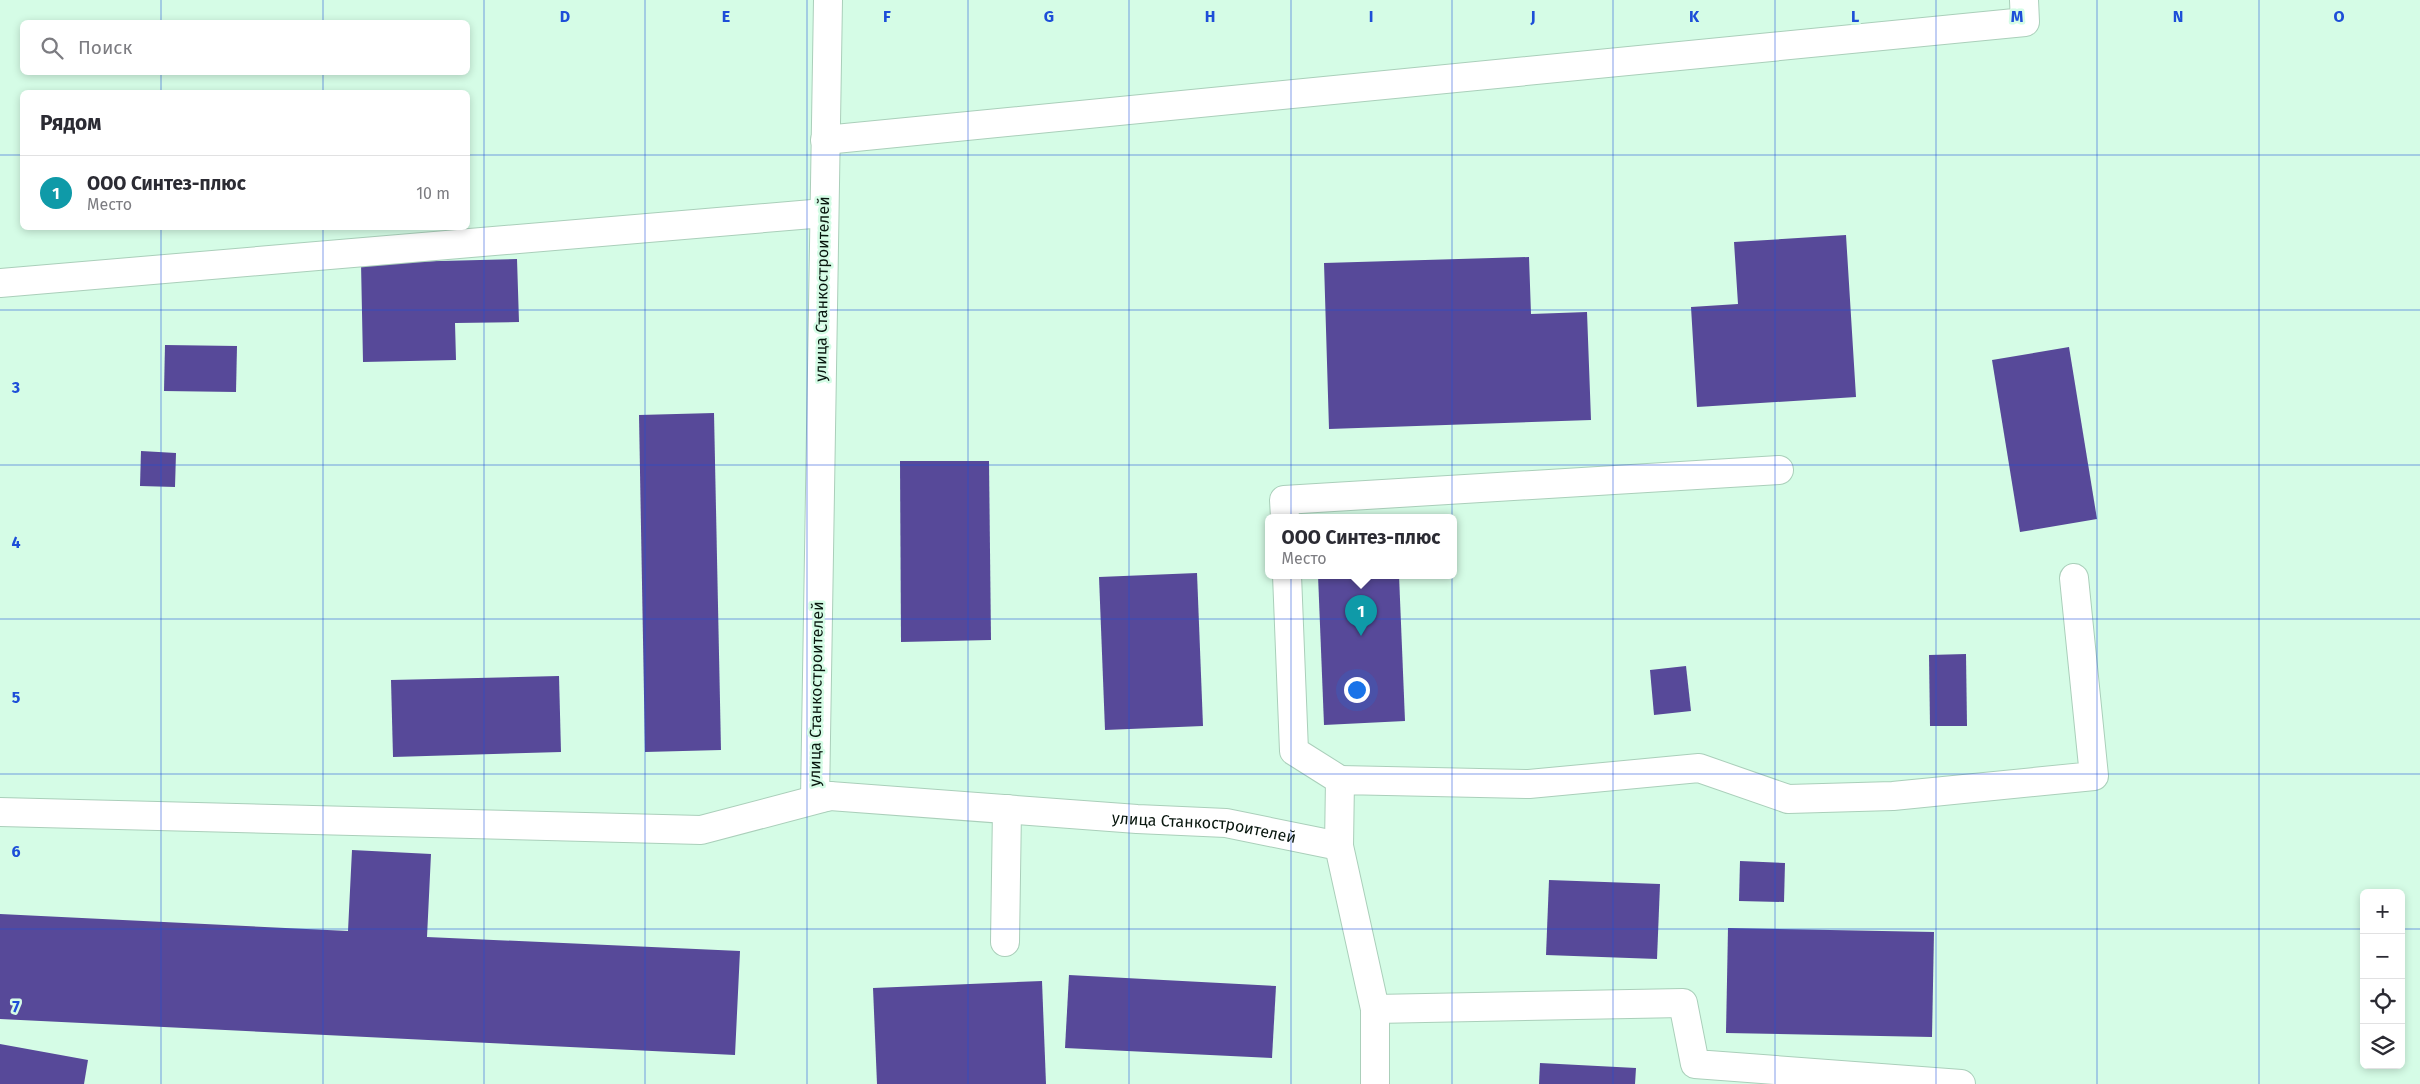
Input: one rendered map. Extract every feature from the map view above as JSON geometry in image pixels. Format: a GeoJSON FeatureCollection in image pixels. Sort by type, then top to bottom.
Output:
{"type":"FeatureCollection","features":[{"type":"Feature","properties":{"kind":"lane","name":"улица Станкостроителей"},"geometry":{"type":"LineString","coordinates":[[828,0],[815,799],[830,796],[1137,819],[1226,823],[1339,846]]}},
{"type":"Feature","properties":{"kind":"lane"},"geometry":{"type":"LineString","coordinates":[[825,140],[2025,22],[2024,0]]}},
{"type":"Feature","properties":{"kind":"lane"},"geometry":{"type":"LineString","coordinates":[[0,283],[824,213]]}},
{"type":"Feature","properties":{"kind":"lane"},"geometry":{"type":"LineString","coordinates":[[1285,514],[1284,500],[1779,470]]}},
{"type":"Feature","properties":{"kind":"lane"},"geometry":{"type":"LineString","coordinates":[[1287,579],[1294,751],[1340,780],[1529,784],[1699,768],[1788,799],[1893,796],[2094,776],[2074,578]]}},
{"type":"Feature","properties":{"kind":"lane"},"geometry":{"type":"LineString","coordinates":[[1340,780],[1339,846],[1375,1009],[1375,1084]]}},
{"type":"Feature","properties":{"kind":"lane"},"geometry":{"type":"LineString","coordinates":[[0,812],[701,830],[830,796]]}},
{"type":"Feature","properties":{"kind":"lane"},"geometry":{"type":"LineString","coordinates":[[1005,942],[1007,809]]}},
{"type":"Feature","properties":{"kind":"lane"},"geometry":{"type":"LineString","coordinates":[[1375,1009],[1683,1003],[1695,1074],[1960,1084]]}},
{"type":"Feature","properties":{"kind":"building"},"geometry":{"type":"Polygon","coordinates":[[[1846,235],[1856,397],[1697,407],[1691,307],[1738,304],[1734,242],[1846,235]]]}},
{"type":"Feature","properties":{"kind":"building"},"geometry":{"type":"Polygon","coordinates":[[[1529,257],[1531,314],[1587,312],[1591,420],[1329,429],[1324,263],[1529,257]]]}},
{"type":"Feature","properties":{"kind":"building"},"geometry":{"type":"Polygon","coordinates":[[[517,259],[519,322],[455,323],[456,360],[363,362],[361,263],[517,259]]]}},
{"type":"Feature","properties":{"kind":"building"},"geometry":{"type":"Polygon","coordinates":[[[165,345],[237,346],[236,392],[164,391],[165,345]]]}},
{"type":"Feature","properties":{"kind":"building"},"geometry":{"type":"Polygon","coordinates":[[[2069,347],[2097,519],[2020,532],[1992,360],[2069,347]]]}},
{"type":"Feature","properties":{"kind":"building"},"geometry":{"type":"Polygon","coordinates":[[[714,413],[721,750],[645,752],[639,415],[714,413]]]}},
{"type":"Feature","properties":{"kind":"building"},"geometry":{"type":"Polygon","coordinates":[[[141,451],[176,453],[175,487],[140,486],[141,451]]]}},
{"type":"Feature","properties":{"kind":"building"},"geometry":{"type":"Polygon","coordinates":[[[900,461],[989,461],[991,640],[901,642],[900,461]]]}},
{"type":"Feature","properties":{"kind":"building"},"geometry":{"type":"Polygon","coordinates":[[[1197,573],[1203,726],[1105,730],[1099,577],[1197,573]]]}},
{"type":"Feature","properties":{"kind":"building"},"geometry":{"type":"Polygon","coordinates":[[[1318,579],[1399,579],[1405,721],[1324,725],[1318,579]]]}},
{"type":"Feature","properties":{"kind":"building"},"geometry":{"type":"Polygon","coordinates":[[[1966,654],[1967,726],[1930,726],[1929,655],[1966,654]]]}},
{"type":"Feature","properties":{"kind":"building"},"geometry":{"type":"Polygon","coordinates":[[[1686,666],[1691,711],[1654,715],[1650,670],[1686,666]]]}},
{"type":"Feature","properties":{"kind":"building"},"geometry":{"type":"Polygon","coordinates":[[[559,676],[561,752],[393,757],[391,680],[559,676]]]}},
{"type":"Feature","properties":{"kind":"building"},"geometry":{"type":"Polygon","coordinates":[[[352,850],[431,854],[427,937],[740,951],[735,1055],[0,1019],[0,914],[348,931],[352,850]]]}},
{"type":"Feature","properties":{"kind":"building"},"geometry":{"type":"Polygon","coordinates":[[[1740,861],[1785,863],[1784,902],[1739,901],[1740,861]]]}},
{"type":"Feature","properties":{"kind":"building"},"geometry":{"type":"Polygon","coordinates":[[[1549,880],[1660,884],[1657,959],[1546,955],[1549,880]]]}},
{"type":"Feature","properties":{"kind":"building"},"geometry":{"type":"Polygon","coordinates":[[[1728,928],[1934,932],[1932,1037],[1726,1033],[1728,928]]]}},
{"type":"Feature","properties":{"kind":"building"},"geometry":{"type":"Polygon","coordinates":[[[1069,975],[1276,986],[1272,1058],[1065,1048],[1069,975]]]}},
{"type":"Feature","properties":{"kind":"building"},"geometry":{"type":"Polygon","coordinates":[[[1042,981],[1046,1084],[877,1084],[873,988],[1042,981]]]}},
{"type":"Feature","properties":{"kind":"building"},"geometry":{"type":"Polygon","coordinates":[[[0,1044],[88,1060],[84,1084],[0,1084],[0,1044]]]}},
{"type":"Feature","properties":{"kind":"building"},"geometry":{"type":"Polygon","coordinates":[[[1540,1063],[1636,1068],[1635,1084],[1539,1084],[1540,1063]]]}},
{"type":"Feature","properties":{"kind":"place","name":"ООО Синтез-плюс"},"geometry":{"type":"Point","coordinates":[1361,636]}}]}
